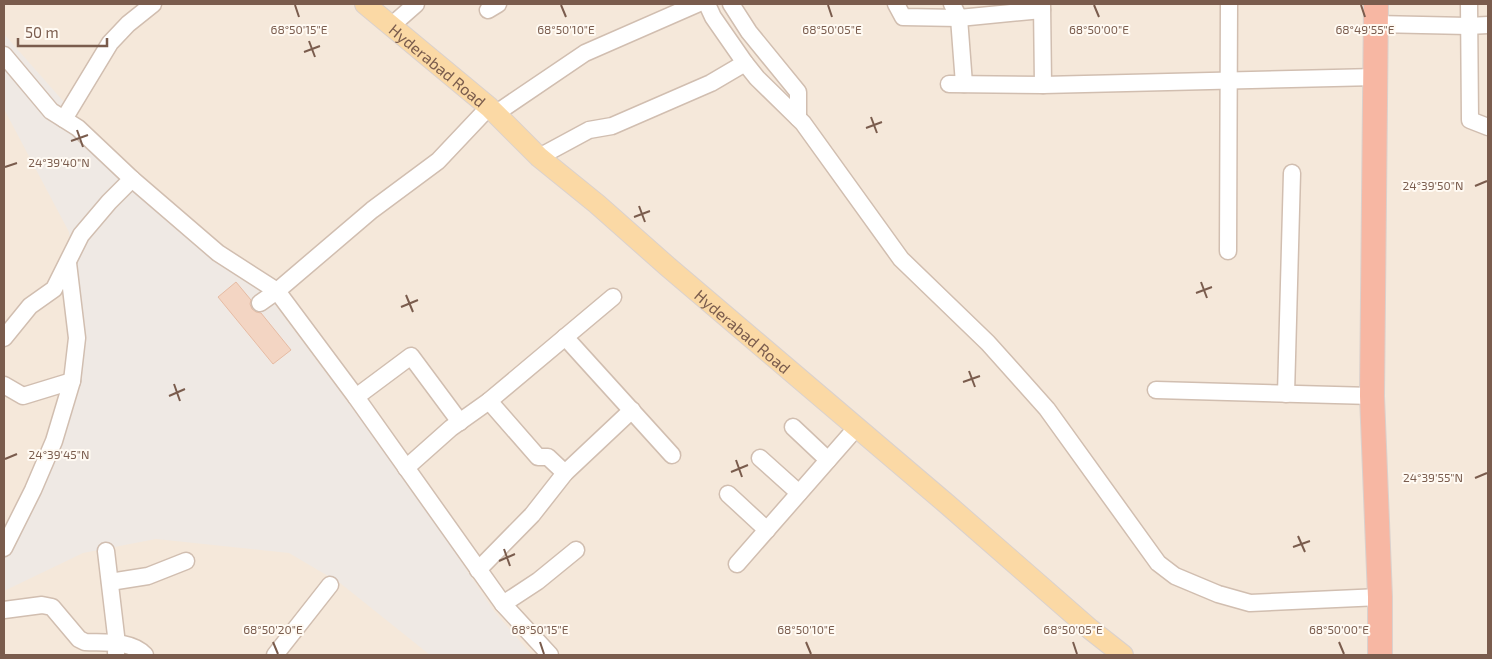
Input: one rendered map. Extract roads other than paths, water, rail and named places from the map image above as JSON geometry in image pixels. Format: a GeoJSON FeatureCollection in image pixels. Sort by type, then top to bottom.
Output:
{"type":"FeatureCollection","features":[{"type":"Feature","properties":{"kind":"highway"},"geometry":{"type":"LineString","coordinates":[[1376,14],[1372,396],[1380,597],[1379,650]]}},
{"type":"Feature","properties":{"kind":"main road","name":"Hyderabad Road"},"geometry":{"type":"LineString","coordinates":[[365,4],[492,111],[539,157],[598,204],[674,272],[948,505],[1090,629],[1123,655]]}},
{"type":"Feature","properties":{"kind":"street"},"geometry":{"type":"LineString","coordinates":[[64,119],[110,43],[128,24],[153,4]]}},
{"type":"Feature","properties":{"kind":"street"},"geometry":{"type":"LineString","coordinates":[[391,26],[416,4]]}},
{"type":"Feature","properties":{"kind":"street"},"geometry":{"type":"LineString","coordinates":[[260,303],[277,291],[372,210],[438,161],[492,111],[585,53],[697,4]]}},
{"type":"Feature","properties":{"kind":"street"},"geometry":{"type":"LineString","coordinates":[[707,4],[713,17],[745,63],[757,78],[798,118],[901,259],[988,343],[1046,409],[1158,563],[1175,576],[1218,594],[1250,603],[1380,597]]}},
{"type":"Feature","properties":{"kind":"street"},"geometry":{"type":"LineString","coordinates":[[731,4],[749,32],[798,92],[798,118]]}},
{"type":"Feature","properties":{"kind":"street"},"geometry":{"type":"LineString","coordinates":[[896,4],[903,17],[955,11],[1042,7],[1043,85]]}},
{"type":"Feature","properties":{"kind":"street"},"geometry":{"type":"LineString","coordinates":[[1228,251],[1229,4]]}},
{"type":"Feature","properties":{"kind":"street"},"geometry":{"type":"LineString","coordinates":[[1469,4],[1470,120],[1488,127]]}},
{"type":"Feature","properties":{"kind":"street"},"geometry":{"type":"LineString","coordinates":[[955,11],[956,84],[1043,85],[1376,77]]}},
{"type":"Feature","properties":{"kind":"street"},"geometry":{"type":"LineString","coordinates":[[1376,14],[1468,26],[1488,24]]}},
{"type":"Feature","properties":{"kind":"street"},"geometry":{"type":"LineString","coordinates":[[4,54],[51,111],[78,128],[132,179],[218,253],[277,291],[356,396],[503,604],[550,655]]}},
{"type":"Feature","properties":{"kind":"street"},"geometry":{"type":"LineString","coordinates":[[539,157],[589,130],[612,126],[711,84],[745,63]]}},
{"type":"Feature","properties":{"kind":"street"},"geometry":{"type":"LineString","coordinates":[[1286,394],[1292,173]]}},
{"type":"Feature","properties":{"kind":"street"},"geometry":{"type":"LineString","coordinates":[[4,338],[30,306],[54,289],[81,235],[109,202],[132,179]]}},
{"type":"Feature","properties":{"kind":"street"},"geometry":{"type":"LineString","coordinates":[[4,548],[33,490],[54,441],[72,382],[77,338],[68,263]]}},
{"type":"Feature","properties":{"kind":"street"},"geometry":{"type":"LineString","coordinates":[[406,468],[460,422],[489,402],[612,297]]}},
{"type":"Feature","properties":{"kind":"street"},"geometry":{"type":"LineString","coordinates":[[565,337],[672,455]]}},
{"type":"Feature","properties":{"kind":"street"},"geometry":{"type":"LineString","coordinates":[[356,396],[411,356],[460,422]]}},
{"type":"Feature","properties":{"kind":"street"},"geometry":{"type":"LineString","coordinates":[[4,385],[23,396],[72,382]]}},
{"type":"Feature","properties":{"kind":"street"},"geometry":{"type":"LineString","coordinates":[[1156,390],[1372,396]]}},
{"type":"Feature","properties":{"kind":"street"},"geometry":{"type":"LineString","coordinates":[[489,402],[538,457],[548,458],[564,473]]}},
{"type":"Feature","properties":{"kind":"street"},"geometry":{"type":"LineString","coordinates":[[478,570],[532,515],[564,473],[632,410]]}},
{"type":"Feature","properties":{"kind":"street"},"geometry":{"type":"LineString","coordinates":[[793,427],[828,460]]}},
{"type":"Feature","properties":{"kind":"street"},"geometry":{"type":"LineString","coordinates":[[737,564],[857,427]]}},
{"type":"Feature","properties":{"kind":"street"},"geometry":{"type":"LineString","coordinates":[[760,458],[799,494]]}},
{"type":"Feature","properties":{"kind":"street"},"geometry":{"type":"LineString","coordinates":[[728,494],[767,530]]}},
{"type":"Feature","properties":{"kind":"street"},"geometry":{"type":"LineString","coordinates":[[503,604],[538,581],[576,550]]}},
{"type":"Feature","properties":{"kind":"street"},"geometry":{"type":"LineString","coordinates":[[106,551],[116,650]]}},
{"type":"Feature","properties":{"kind":"street"},"geometry":{"type":"LineString","coordinates":[[110,582],[148,576],[186,561]]}},
{"type":"Feature","properties":{"kind":"street"},"geometry":{"type":"LineString","coordinates":[[275,655],[330,586]]}},
{"type":"Feature","properties":{"kind":"street"},"geometry":{"type":"LineString","coordinates":[[4,610],[42,605],[52,607],[79,639],[116,650],[132,646],[139,649],[145,655]]}}]}
